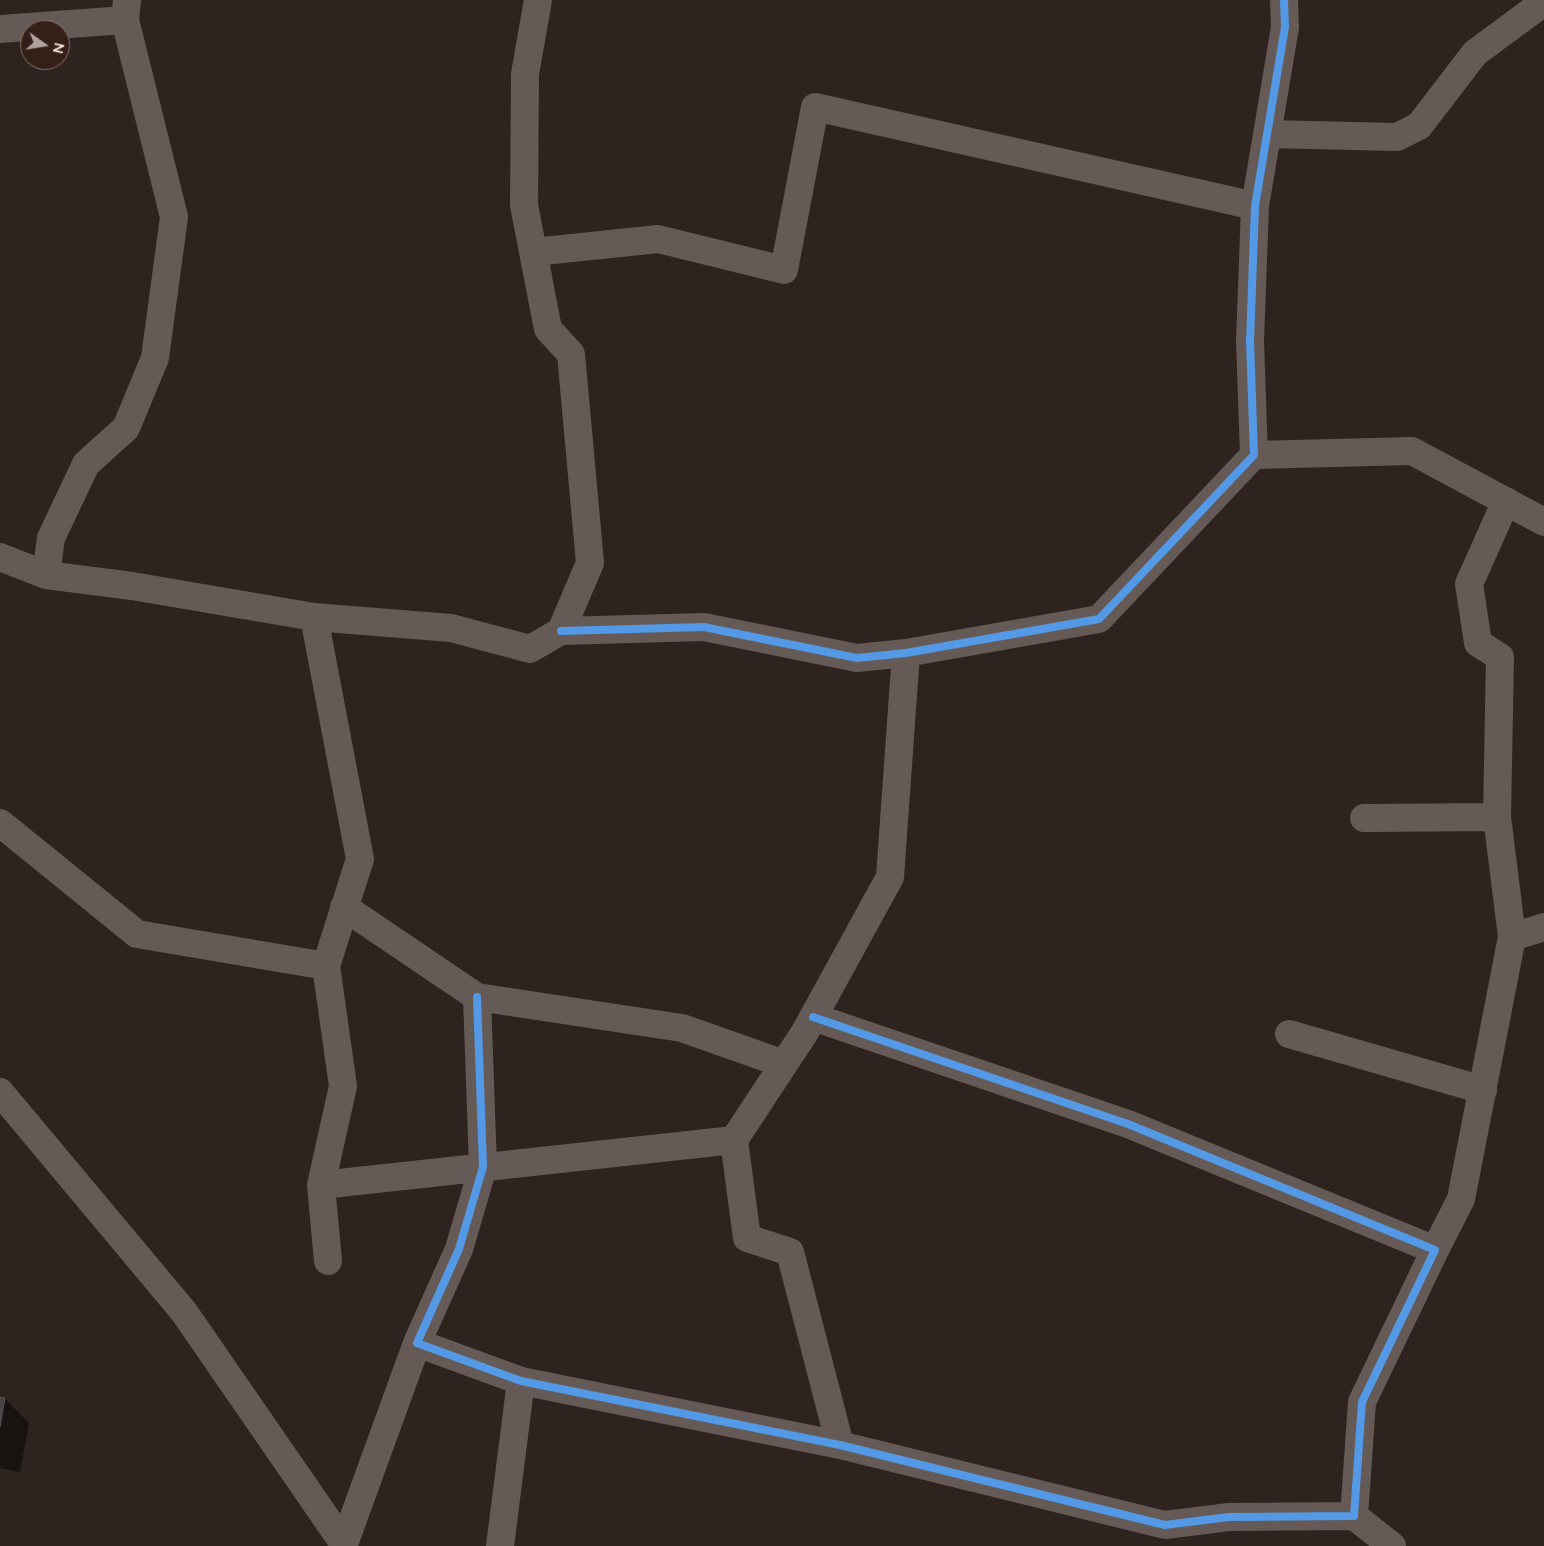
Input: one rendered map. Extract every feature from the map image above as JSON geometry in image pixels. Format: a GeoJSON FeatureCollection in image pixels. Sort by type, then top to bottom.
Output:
{"type":"FeatureCollection","features":[{"type":"Feature","properties":{"kind":"street"},"geometry":{"type":"LineString","coordinates":[[538,0],[525,74],[524,205],[548,329],[571,354],[590,562],[561,631]]}},
{"type":"Feature","properties":{"kind":"street"},"geometry":{"type":"LineString","coordinates":[[1254,455],[1250,341],[1254,206],[1284,27],[1284,0]]}},
{"type":"Feature","properties":{"kind":"street"},"geometry":{"type":"LineString","coordinates":[[1266,134],[1397,137],[1420,126],[1475,53],[1544,2]]}},
{"type":"Feature","properties":{"kind":"street"},"geometry":{"type":"LineString","coordinates":[[0,29],[126,10],[174,217],[156,358],[126,428],[86,464],[50,538],[46,575]]}},
{"type":"Feature","properties":{"kind":"street"},"geometry":{"type":"LineString","coordinates":[[534,252],[658,238],[784,270],[815,107],[1254,206]]}},
{"type":"Feature","properties":{"kind":"street"},"geometry":{"type":"LineString","coordinates":[[0,557],[46,575],[132,586],[314,617],[451,628],[530,649],[561,631],[704,628],[857,658],[906,653],[1099,619],[1254,455],[1412,451],[1544,522]]}},
{"type":"Feature","properties":{"kind":"street"},"geometry":{"type":"LineString","coordinates":[[1354,1516],[1362,1402],[1460,1199],[1512,937],[1497,817],[1500,657],[1478,643],[1469,584],[1506,501]]}},
{"type":"Feature","properties":{"kind":"street"},"geometry":{"type":"LineString","coordinates":[[314,617],[360,858],[326,966],[343,1086],[321,1185],[328,1261]]}},
{"type":"Feature","properties":{"kind":"street"},"geometry":{"type":"LineString","coordinates":[[840,1445],[790,1252],[747,1238],[734,1140],[813,1016],[890,876],[906,653]]}},
{"type":"Feature","properties":{"kind":"street"},"geometry":{"type":"LineString","coordinates":[[1364,818],[1497,817]]}},
{"type":"Feature","properties":{"kind":"street"},"geometry":{"type":"LineString","coordinates":[[0,823],[137,934],[326,966]]}},
{"type":"Feature","properties":{"kind":"street"},"geometry":{"type":"LineString","coordinates":[[344,907],[477,997],[682,1028],[784,1064]]}},
{"type":"Feature","properties":{"kind":"street"},"geometry":{"type":"LineString","coordinates":[[1512,937],[1544,927]]}},
{"type":"Feature","properties":{"kind":"street"},"geometry":{"type":"LineString","coordinates":[[344,1545],[417,1343],[459,1249],[483,1167],[477,997]]}},
{"type":"Feature","properties":{"kind":"street"},"geometry":{"type":"LineString","coordinates":[[813,1016],[1128,1124],[1435,1250]]}},
{"type":"Feature","properties":{"kind":"street"},"geometry":{"type":"LineString","coordinates":[[1289,1034],[1483,1090]]}},
{"type":"Feature","properties":{"kind":"street"},"geometry":{"type":"LineString","coordinates":[[0,1092],[184,1312],[344,1545]]}},
{"type":"Feature","properties":{"kind":"street"},"geometry":{"type":"LineString","coordinates":[[321,1185],[734,1140]]}},
{"type":"Feature","properties":{"kind":"street"},"geometry":{"type":"LineString","coordinates":[[417,1343],[521,1381],[840,1445],[1164,1525],[1229,1517],[1354,1516],[1392,1546]]}},
{"type":"Feature","properties":{"kind":"street"},"geometry":{"type":"LineString","coordinates":[[500,1546],[521,1381]]}},
{"type":"Feature","properties":{"kind":"building"},"geometry":{"type":"Polygon","coordinates":[[[0,1397],[5,1398],[0,1427],[0,1397]]]}},
{"type":"Feature","properties":{"kind":"cycle path"},"geometry":{"type":"LineString","coordinates":[[561,631],[704,627],[857,658],[906,653],[1099,619],[1254,455],[1250,341],[1255,206],[1285,27],[1284,0]]}},
{"type":"Feature","properties":{"kind":"cycle path"},"geometry":{"type":"LineString","coordinates":[[477,997],[483,1167],[459,1249],[417,1343],[521,1381],[840,1445],[1165,1525],[1229,1517],[1354,1516],[1362,1402],[1435,1250],[1128,1124],[813,1017]]}}]}
